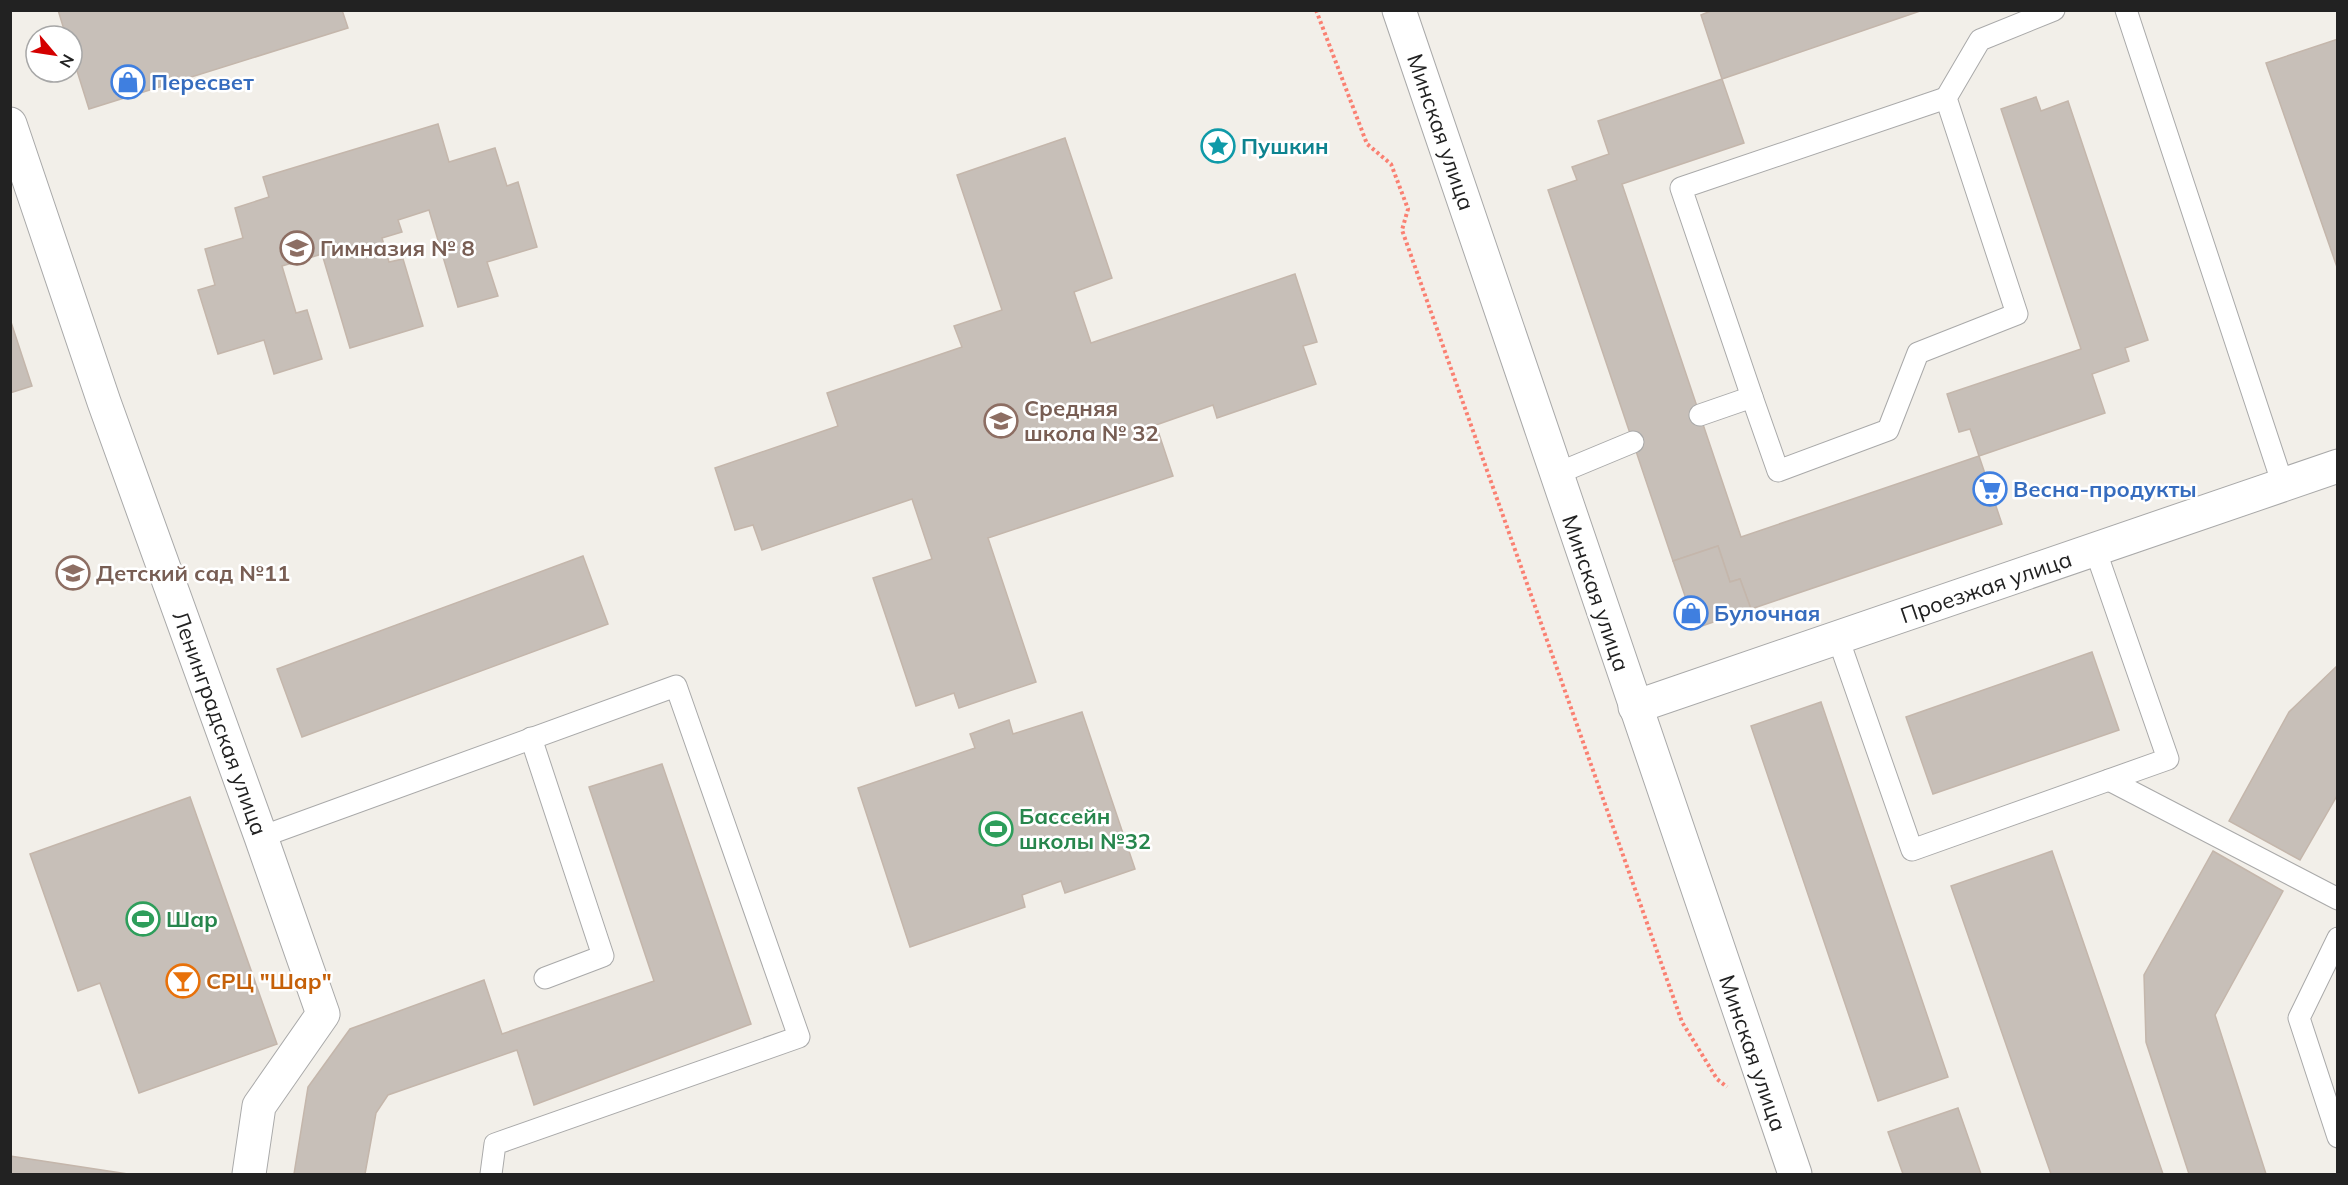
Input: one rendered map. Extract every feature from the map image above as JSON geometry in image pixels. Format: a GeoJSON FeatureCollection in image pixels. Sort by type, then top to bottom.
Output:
{"type":"FeatureCollection","features":[{"type":"Feature","properties":{"kind":"street","name":"Минская улица"},"geometry":{"type":"LineString","coordinates":[[1399,10],[1795,1174]]}},
{"type":"Feature","properties":{"kind":"street","name":"Ленинградская улица"},"geometry":{"type":"LineString","coordinates":[[10,124],[104,402],[323,1014],[259,1106],[249,1174]]}},
{"type":"Feature","properties":{"kind":"street","name":"Проезжая улица"},"geometry":{"type":"LineString","coordinates":[[1635,707],[2337,466]]}},
{"type":"Feature","properties":{"kind":"lane"},"geometry":{"type":"LineString","coordinates":[[1946,98],[2017,314],[1917,353],[1888,430],[1778,471],[1681,188],[1946,98],[1980,40],[2054,10]]}},
{"type":"Feature","properties":{"kind":"lane"},"geometry":{"type":"LineString","coordinates":[[2126,10],[2283,485]]}},
{"type":"Feature","properties":{"kind":"lane"},"geometry":{"type":"LineString","coordinates":[[1700,416],[1752,397]]}},
{"type":"Feature","properties":{"kind":"lane"},"geometry":{"type":"LineString","coordinates":[[1556,474],[1633,442]]}},
{"type":"Feature","properties":{"kind":"lane"},"geometry":{"type":"LineString","coordinates":[[1838,638],[1912,850],[2168,759],[2095,549]]}},
{"type":"Feature","properties":{"kind":"lane"},"geometry":{"type":"LineString","coordinates":[[261,837],[676,686],[799,1037],[495,1144],[491,1174]]}},
{"type":"Feature","properties":{"kind":"lane"},"geometry":{"type":"LineString","coordinates":[[531,738],[603,956],[545,978]]}},
{"type":"Feature","properties":{"kind":"lane"},"geometry":{"type":"LineString","coordinates":[[2109,780],[2337,899]]}},
{"type":"Feature","properties":{"kind":"lane"},"geometry":{"type":"LineString","coordinates":[[2337,938],[2299,1018],[2337,1137]]}},
{"type":"Feature","properties":{"kind":"path"},"geometry":{"type":"LineString","coordinates":[[1316,10],[1367,144],[1391,164],[1408,209],[1402,230],[1682,1022],[1717,1079],[1735,1094]]}},
{"type":"Feature","properties":{"kind":"building","name":"Пересвет"},"geometry":{"type":"Polygon","coordinates":[[[58,10],[342,10],[348,28],[89,109],[81,84],[84,84],[84,24],[62,24],[58,10]]]}},
{"type":"Feature","properties":{"kind":"building"},"geometry":{"type":"Polygon","coordinates":[[[1713,10],[1923,10],[1722,79],[1701,15],[1713,10]]]}},
{"type":"Feature","properties":{"kind":"building"},"geometry":{"type":"Polygon","coordinates":[[[2338,39],[2338,270],[2266,63],[2338,39]]]}},
{"type":"Feature","properties":{"kind":"building"},"geometry":{"type":"Polygon","coordinates":[[[1722,79],[1744,143],[1622,184],[1741,537],[1979,456],[2002,524],[1751,609],[1740,579],[1730,582],[1718,546],[1673,561],[1548,190],[1577,180],[1572,167],[1609,154],[1598,121],[1722,79]]]}},
{"type":"Feature","properties":{"kind":"building"},"geometry":{"type":"Polygon","coordinates":[[[2036,97],[2041,111],[2068,101],[2148,340],[2125,348],[2129,361],[2092,374],[2105,413],[1979,456],[1970,429],[1959,432],[1947,394],[2081,349],[2001,109],[2036,97]]]}},
{"type":"Feature","properties":{"kind":"building","name":"Гимназия № 8"},"geometry":{"type":"Polygon","coordinates":[[[438,124],[449,162],[495,148],[507,186],[518,182],[537,247],[487,262],[498,296],[458,307],[429,210],[398,220],[402,232],[382,238],[389,262],[403,259],[423,326],[350,348],[322,254],[282,266],[296,313],[307,310],[322,359],[274,374],[264,340],[218,354],[198,290],[215,285],[205,249],[243,238],[235,208],[269,197],[263,177],[438,124]]]}},
{"type":"Feature","properties":{"kind":"building","name":"Средняя школа № 32"},"geometry":{"type":"Polygon","coordinates":[[[1065,138],[1112,278],[1074,292],[1091,343],[1295,274],[1317,342],[1303,346],[1316,384],[1217,418],[1213,405],[1156,425],[1173,476],[988,538],[1036,682],[959,708],[954,693],[916,706],[873,578],[932,559],[912,499],[762,550],[753,525],[735,530],[715,468],[838,426],[827,393],[962,347],[954,326],[1002,310],[957,175],[1065,138]]]}},
{"type":"Feature","properties":{"kind":"building"},"geometry":{"type":"Polygon","coordinates":[[[10,319],[32,386],[10,393],[10,319]]]}},
{"type":"Feature","properties":{"kind":"building"},"geometry":{"type":"Polygon","coordinates":[[[1718,546],[1730,582],[1740,579],[1751,609],[1696,628],[1673,561],[1718,546]]]}},
{"type":"Feature","properties":{"kind":"building"},"geometry":{"type":"Polygon","coordinates":[[[583,556],[608,624],[302,737],[277,669],[583,556]]]}},
{"type":"Feature","properties":{"kind":"building"},"geometry":{"type":"Polygon","coordinates":[[[2092,652],[2119,730],[1933,794],[1906,717],[2092,652]]]}},
{"type":"Feature","properties":{"kind":"building"},"geometry":{"type":"Polygon","coordinates":[[[2338,665],[2338,794],[2300,860],[2229,821],[2289,712],[2338,665]]]}},
{"type":"Feature","properties":{"kind":"building"},"geometry":{"type":"Polygon","coordinates":[[[1821,702],[1948,1077],[1878,1101],[1751,726],[1821,702]]]}},
{"type":"Feature","properties":{"kind":"building","name":"Бассейн школы №32"},"geometry":{"type":"Polygon","coordinates":[[[1082,712],[1135,869],[1065,893],[1061,881],[1022,895],[1025,907],[910,947],[858,788],[975,748],[970,734],[1009,720],[1013,734],[1082,712]]]}},
{"type":"Feature","properties":{"kind":"building"},"geometry":{"type":"Polygon","coordinates":[[[662,764],[751,1024],[534,1105],[517,1050],[388,1095],[376,1113],[365,1174],[294,1174],[308,1087],[350,1029],[484,980],[502,1034],[654,981],[589,787],[662,764]]]}},
{"type":"Feature","properties":{"kind":"building","name":"Шар"},"geometry":{"type":"Polygon","coordinates":[[[190,797],[277,1044],[139,1093],[100,983],[78,991],[30,854],[190,797]]]}},
{"type":"Feature","properties":{"kind":"building"},"geometry":{"type":"Polygon","coordinates":[[[2052,851],[2163,1174],[2051,1174],[1951,886],[2052,851]]]}},
{"type":"Feature","properties":{"kind":"building"},"geometry":{"type":"Polygon","coordinates":[[[2213,851],[2283,891],[2215,1015],[2266,1174],[2189,1174],[2146,1042],[2144,975],[2213,851]]]}},
{"type":"Feature","properties":{"kind":"building"},"geometry":{"type":"Polygon","coordinates":[[[1958,1108],[1981,1174],[1903,1174],[1888,1132],[1958,1108]]]}},
{"type":"Feature","properties":{"kind":"building"},"geometry":{"type":"Polygon","coordinates":[[[10,1156],[128,1174],[10,1174],[10,1156]]]}},
{"type":"Feature","properties":{"kind":"place","name":"Пересвет"},"geometry":{"type":"Point","coordinates":[128,82]}},
{"type":"Feature","properties":{"kind":"place","name":"Пушкин"},"geometry":{"type":"Point","coordinates":[1218,146]}},
{"type":"Feature","properties":{"kind":"place","name":"Гимназия № 8"},"geometry":{"type":"Point","coordinates":[297,248]}},
{"type":"Feature","properties":{"kind":"place","name":"Средняя школа № 32"},"geometry":{"type":"Point","coordinates":[1001,421]}},
{"type":"Feature","properties":{"kind":"place","name":"Весна-продукты"},"geometry":{"type":"Point","coordinates":[1990,489]}},
{"type":"Feature","properties":{"kind":"place","name":"Детский сад №11"},"geometry":{"type":"Point","coordinates":[73,573]}},
{"type":"Feature","properties":{"kind":"place","name":"Булочная"},"geometry":{"type":"Point","coordinates":[1691,613]}},
{"type":"Feature","properties":{"kind":"place","name":"Бассейн школы №32"},"geometry":{"type":"Point","coordinates":[996,829]}},
{"type":"Feature","properties":{"kind":"place","name":"Шар"},"geometry":{"type":"Point","coordinates":[143,919]}},
{"type":"Feature","properties":{"kind":"place","name":"СРЦ \"Шар\""},"geometry":{"type":"Point","coordinates":[183,981]}}]}
